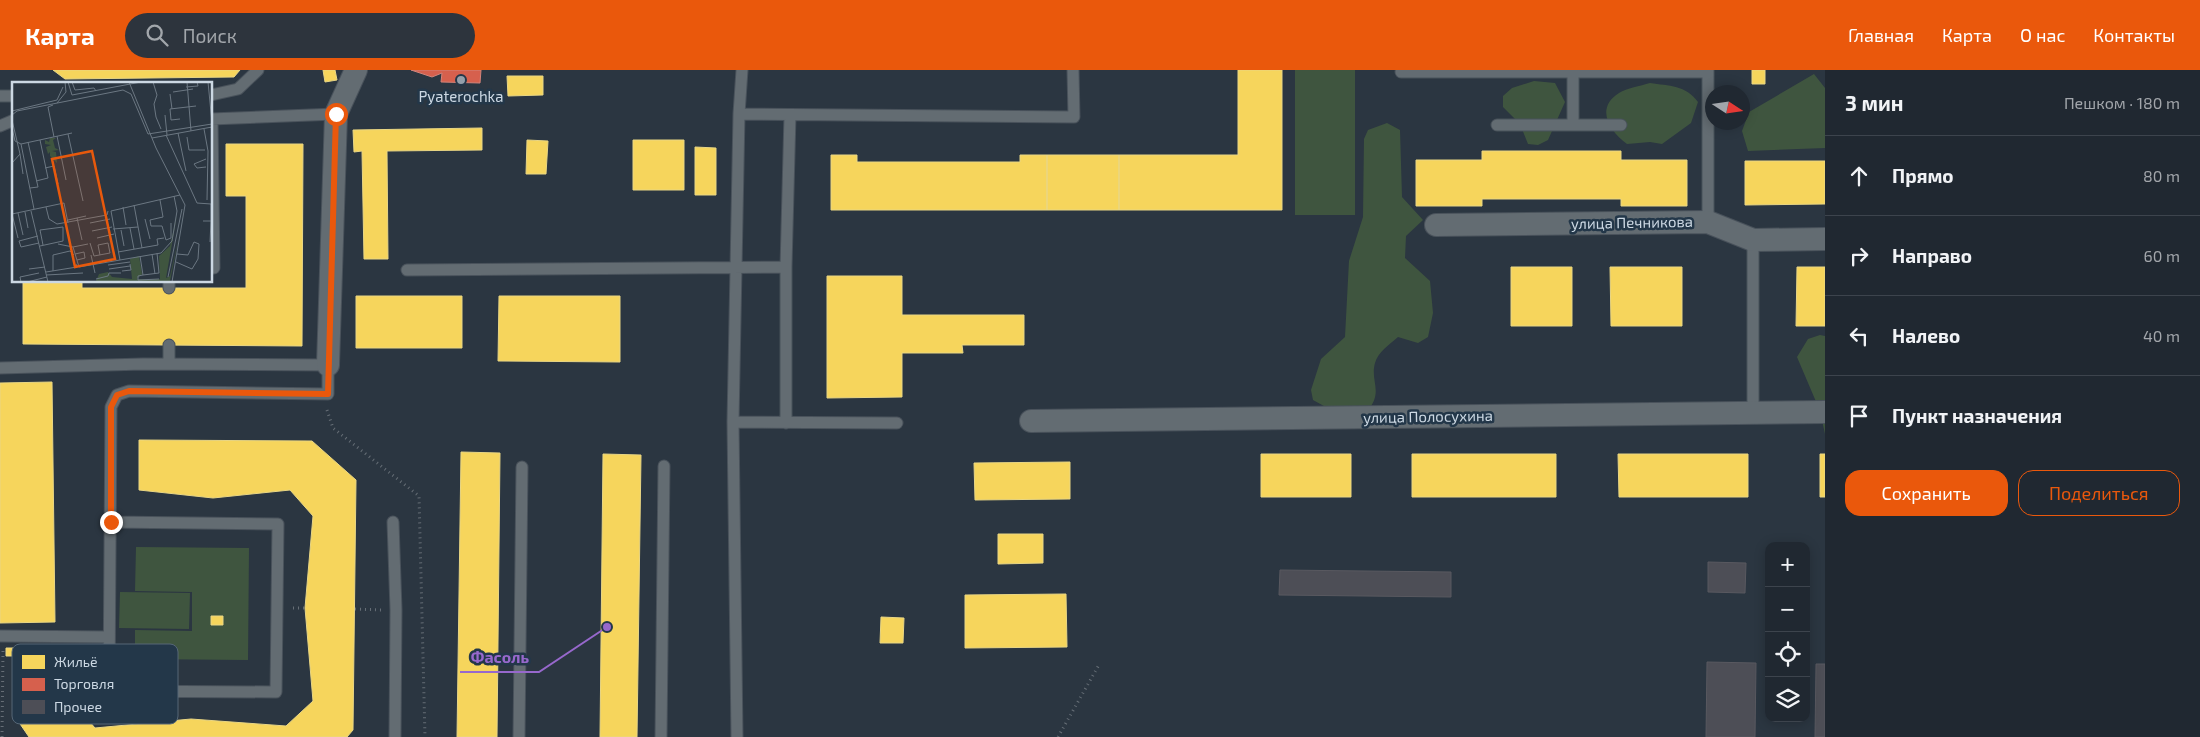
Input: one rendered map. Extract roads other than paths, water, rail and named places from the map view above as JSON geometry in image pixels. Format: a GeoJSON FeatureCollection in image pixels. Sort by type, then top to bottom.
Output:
{"type":"FeatureCollection","features":[{"type":"Feature","properties":{"kind":"street"},"geometry":{"type":"LineString","coordinates":[[328,365],[336,114],[356,70]]}},
{"type":"Feature","properties":{"kind":"street","name":"улица Печникова"},"geometry":{"type":"LineString","coordinates":[[1436,225],[1708,222],[1753,240],[1825,239]]}},
{"type":"Feature","properties":{"kind":"street","name":"улица Полосухина"},"geometry":{"type":"LineString","coordinates":[[1031,421],[1825,412]]}},
{"type":"Feature","properties":{"kind":"lane"},"geometry":{"type":"LineString","coordinates":[[212,95],[238,89],[258,70]]}},
{"type":"Feature","properties":{"kind":"lane"},"geometry":{"type":"LineString","coordinates":[[737,737],[733,422],[739,114],[742,70]]}},
{"type":"Feature","properties":{"kind":"lane"},"geometry":{"type":"LineString","coordinates":[[739,114],[1074,116],[1073,70]]}},
{"type":"Feature","properties":{"kind":"lane"},"geometry":{"type":"LineString","coordinates":[[1401,72],[1708,71],[1708,222]]}},
{"type":"Feature","properties":{"kind":"lane"},"geometry":{"type":"LineString","coordinates":[[1573,72],[1573,125]]}},
{"type":"Feature","properties":{"kind":"lane"},"geometry":{"type":"LineString","coordinates":[[212,268],[214,268],[212,119],[336,114]]}},
{"type":"Feature","properties":{"kind":"lane"},"geometry":{"type":"LineString","coordinates":[[786,423],[786,267],[790,115]]}},
{"type":"Feature","properties":{"kind":"lane"},"geometry":{"type":"LineString","coordinates":[[0,126],[12,121]]}},
{"type":"Feature","properties":{"kind":"lane"},"geometry":{"type":"LineString","coordinates":[[1497,125],[1621,125]]}},
{"type":"Feature","properties":{"kind":"lane"},"geometry":{"type":"LineString","coordinates":[[1753,240],[1753,413]]}},
{"type":"Feature","properties":{"kind":"lane"},"geometry":{"type":"LineString","coordinates":[[407,270],[786,267]]}},
{"type":"Feature","properties":{"kind":"lane"},"geometry":{"type":"LineString","coordinates":[[169,345],[169,364]]}},
{"type":"Feature","properties":{"kind":"lane"},"geometry":{"type":"LineString","coordinates":[[0,368],[169,364],[328,365],[328,394],[129,391],[117,395],[111,407],[110,644]]}},
{"type":"Feature","properties":{"kind":"lane"},"geometry":{"type":"LineString","coordinates":[[733,422],[897,423]]}},
{"type":"Feature","properties":{"kind":"lane"},"geometry":{"type":"LineString","coordinates":[[661,737],[664,466]]}},
{"type":"Feature","properties":{"kind":"lane"},"geometry":{"type":"LineString","coordinates":[[519,737],[522,467]]}},
{"type":"Feature","properties":{"kind":"lane"},"geometry":{"type":"LineString","coordinates":[[111,522],[278,524],[276,692],[178,691]]}},
{"type":"Feature","properties":{"kind":"lane"},"geometry":{"type":"LineString","coordinates":[[393,522],[396,610],[395,737]]}},
{"type":"Feature","properties":{"kind":"lane"},"geometry":{"type":"LineString","coordinates":[[1,636],[110,637]]}},
{"type":"Feature","properties":{"kind":"place","name":"Pyaterochka"},"geometry":{"type":"Point","coordinates":[461,80]}},
{"type":"Feature","properties":{"kind":"place","name":"Фасоль"},"geometry":{"type":"Point","coordinates":[607,627]}}]}
